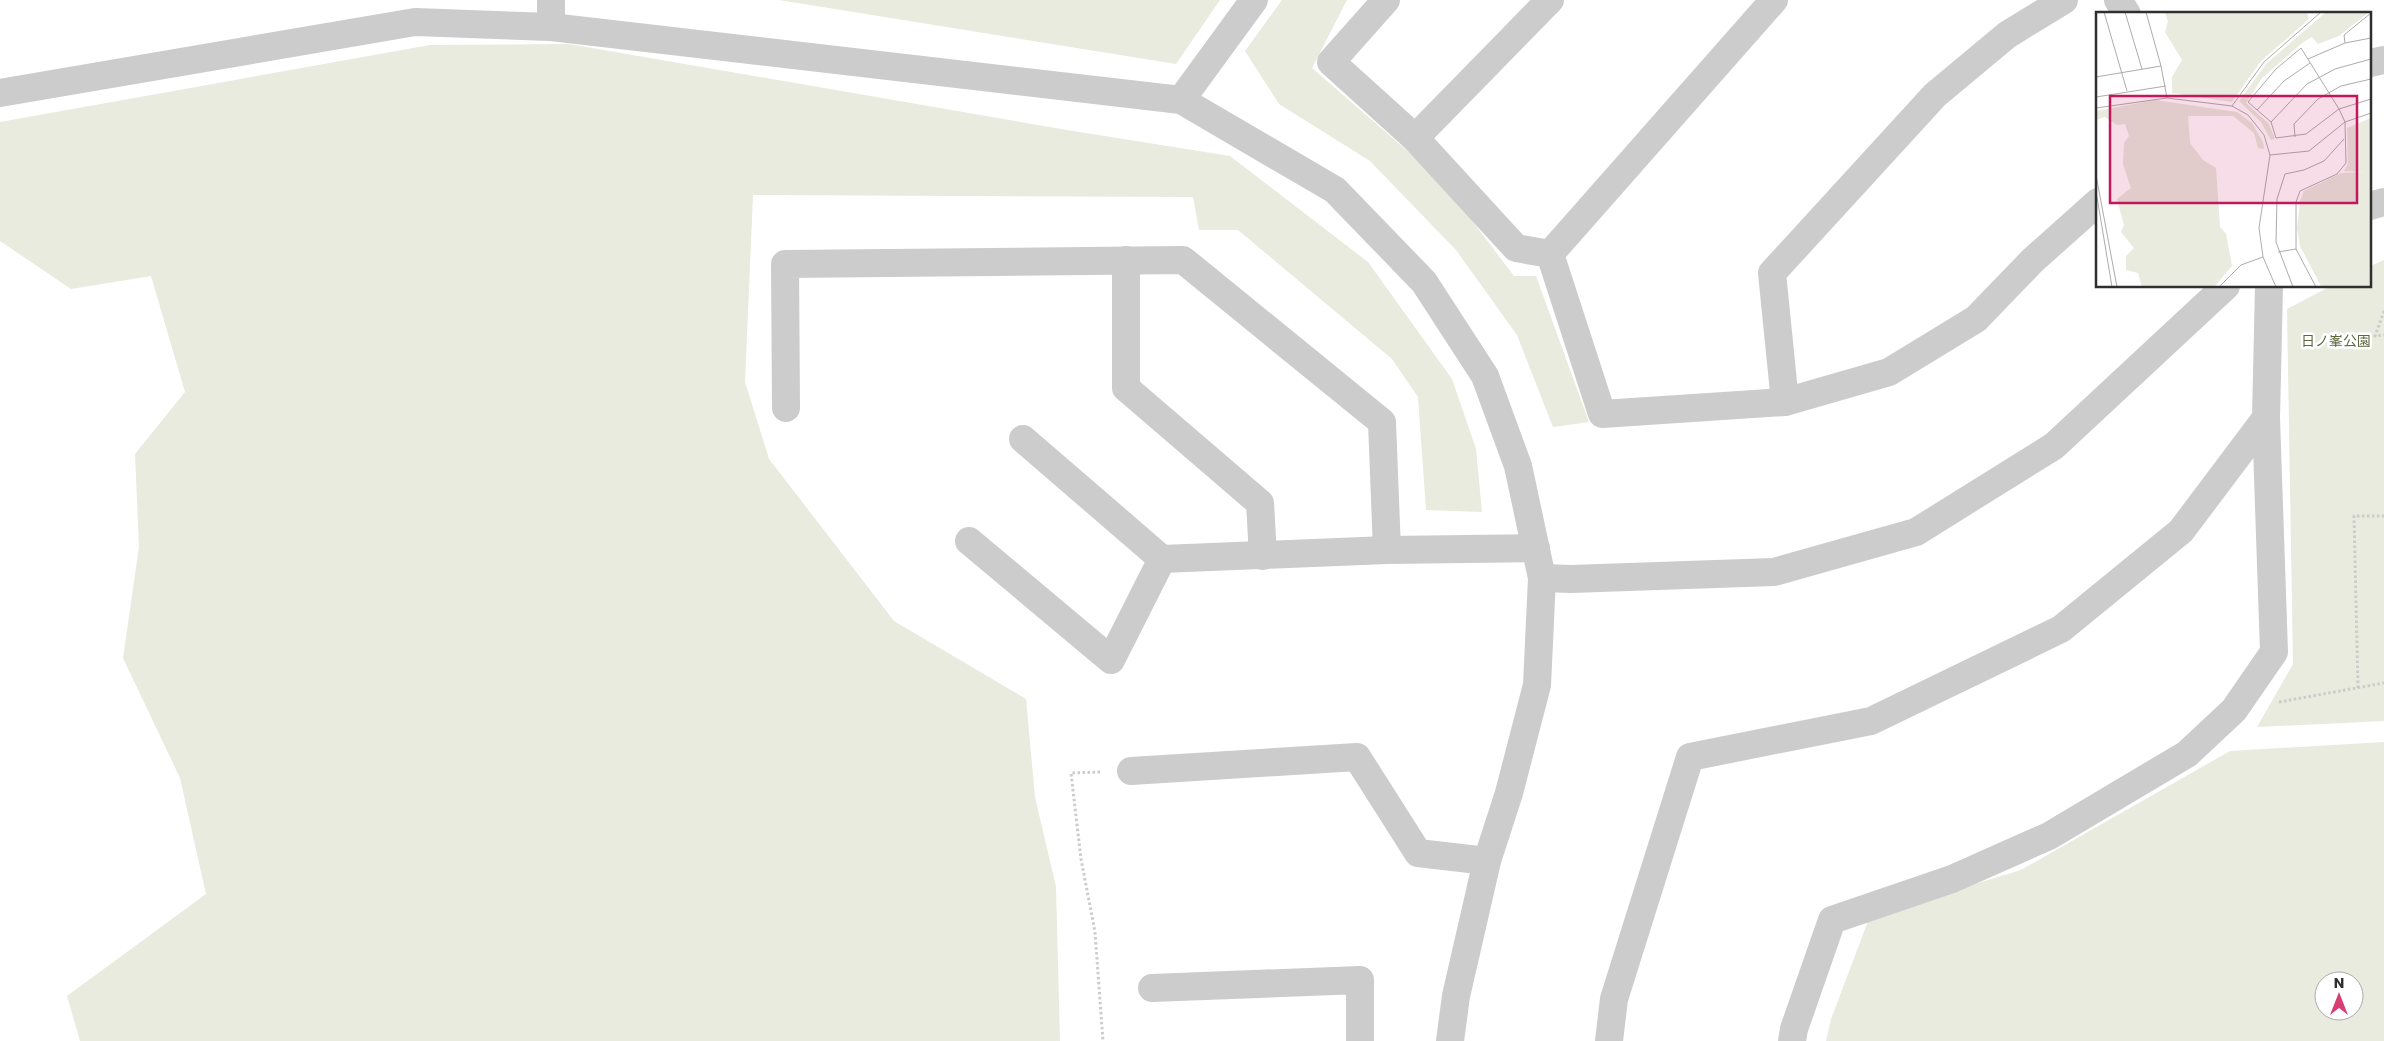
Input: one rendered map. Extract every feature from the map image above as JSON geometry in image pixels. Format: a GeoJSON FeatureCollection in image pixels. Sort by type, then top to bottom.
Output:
{"type":"FeatureCollection","features":[{"type":"Feature","properties":{"kind":"street"},"geometry":{"type":"LineString","coordinates":[[551,0],[551,27]]}},
{"type":"Feature","properties":{"kind":"street"},"geometry":{"type":"LineString","coordinates":[[1181,100],[1254,0]]}},
{"type":"Feature","properties":{"kind":"street"},"geometry":{"type":"LineString","coordinates":[[1386,0],[1331,62],[1415,138],[1516,248],[1550,254]]}},
{"type":"Feature","properties":{"kind":"street"},"geometry":{"type":"LineString","coordinates":[[1415,138],[1550,0]]}},
{"type":"Feature","properties":{"kind":"street"},"geometry":{"type":"LineString","coordinates":[[1550,254],[1774,0]]}},
{"type":"Feature","properties":{"kind":"street"},"geometry":{"type":"LineString","coordinates":[[1785,402],[1772,273],[1935,96],[2006,35],[2064,0]]}},
{"type":"Feature","properties":{"kind":"street"},"geometry":{"type":"LineString","coordinates":[[2118,0],[2126,12]]}},
{"type":"Feature","properties":{"kind":"street"},"geometry":{"type":"LineString","coordinates":[[0,93],[415,22],[551,27],[1181,100],[1335,190],[1424,282],[1485,376],[1518,466],[1542,578],[1537,685],[1509,793],[1487,861],[1456,996],[1450,1041]]}},
{"type":"Feature","properties":{"kind":"street"},"geometry":{"type":"LineString","coordinates":[[1550,254],[1602,414],[1785,402],[1889,372],[1976,319],[2033,260],[2096,204]]}},
{"type":"Feature","properties":{"kind":"street"},"geometry":{"type":"LineString","coordinates":[[1126,260],[1126,388],[1260,503],[1263,556]]}},
{"type":"Feature","properties":{"kind":"street"},"geometry":{"type":"LineString","coordinates":[[786,408],[785,264],[1183,260],[1382,422],[1387,550]]}},
{"type":"Feature","properties":{"kind":"street"},"geometry":{"type":"LineString","coordinates":[[1542,578],[1571,580],[1774,572],[1916,532],[2054,446],[2224,288]]}},
{"type":"Feature","properties":{"kind":"street"},"geometry":{"type":"LineString","coordinates":[[1792,1041],[1794,1029],[1832,920],[1952,879],[2049,836],[2187,754],[2234,710],[2274,652],[2266,418],[2269,288]]}},
{"type":"Feature","properties":{"kind":"street"},"geometry":{"type":"LineString","coordinates":[[1609,1041],[1614,999],[1690,757],[1872,721],[2061,629],[2181,531],[2266,418]]}},
{"type":"Feature","properties":{"kind":"street"},"geometry":{"type":"LineString","coordinates":[[1023,439],[1162,559],[1387,550],[1536,548]]}},
{"type":"Feature","properties":{"kind":"street"},"geometry":{"type":"LineString","coordinates":[[969,541],[1111,660],[1162,559]]}},
{"type":"Feature","properties":{"kind":"street"},"geometry":{"type":"LineString","coordinates":[[1131,772],[1357,757],[1418,853],[1487,861]]}},
{"type":"Feature","properties":{"kind":"street"},"geometry":{"type":"LineString","coordinates":[[1152,988],[1360,980],[1360,1041]]}},
{"type":"Feature","properties":{"kind":"path"},"geometry":{"type":"LineString","coordinates":[[2384,311],[2375,336],[2384,336]]}},
{"type":"Feature","properties":{"kind":"path"},"geometry":{"type":"LineString","coordinates":[[2358,688],[2354,516],[2384,516]]}},
{"type":"Feature","properties":{"kind":"path"},"geometry":{"type":"LineString","coordinates":[[2234,710],[2384,683]]}},
{"type":"Feature","properties":{"kind":"path"},"geometry":{"type":"LineString","coordinates":[[1103,1041],[1095,932],[1081,859],[1071,773],[1131,772]]}},
{"type":"Feature","properties":{"kind":"green space"},"geometry":{"type":"Polygon","coordinates":[[[779,0],[1220,0],[1176,64],[779,0]]]}},
{"type":"Feature","properties":{"kind":"green space"},"geometry":{"type":"Polygon","coordinates":[[[1282,0],[1347,0],[1312,68],[1442,181],[1514,276],[1536,276],[1589,422],[1553,427],[1517,335],[1456,250],[1370,161],[1279,104],[1245,51],[1282,0]]]}},
{"type":"Feature","properties":{"kind":"green space"},"geometry":{"type":"Polygon","coordinates":[[[569,44],[1067,130],[1230,156],[1368,262],[1452,379],[1476,449],[1482,512],[1426,510],[1418,397],[1392,359],[1238,230],[1199,230],[1193,197],[753,195],[745,382],[769,459],[894,621],[1026,699],[1035,797],[1056,887],[1060,1041],[80,1041],[67,996],[206,894],[180,778],[123,658],[139,547],[135,454],[185,392],[151,276],[71,289],[0,241],[0,122],[430,45],[569,44]]]}},
{"type":"Feature","properties":{"kind":"green space","name":"日ノ峯公園"},"geometry":{"type":"Polygon","coordinates":[[[2384,260],[2384,721],[2257,727],[2293,664],[2287,309],[2327,288],[2372,288],[2372,265],[2384,260]]]}},
{"type":"Feature","properties":{"kind":"green space"},"geometry":{"type":"Polygon","coordinates":[[[2384,742],[2384,1041],[1826,1041],[1831,1019],[1870,916],[2021,870],[2230,751],[2384,742]]]}}]}
